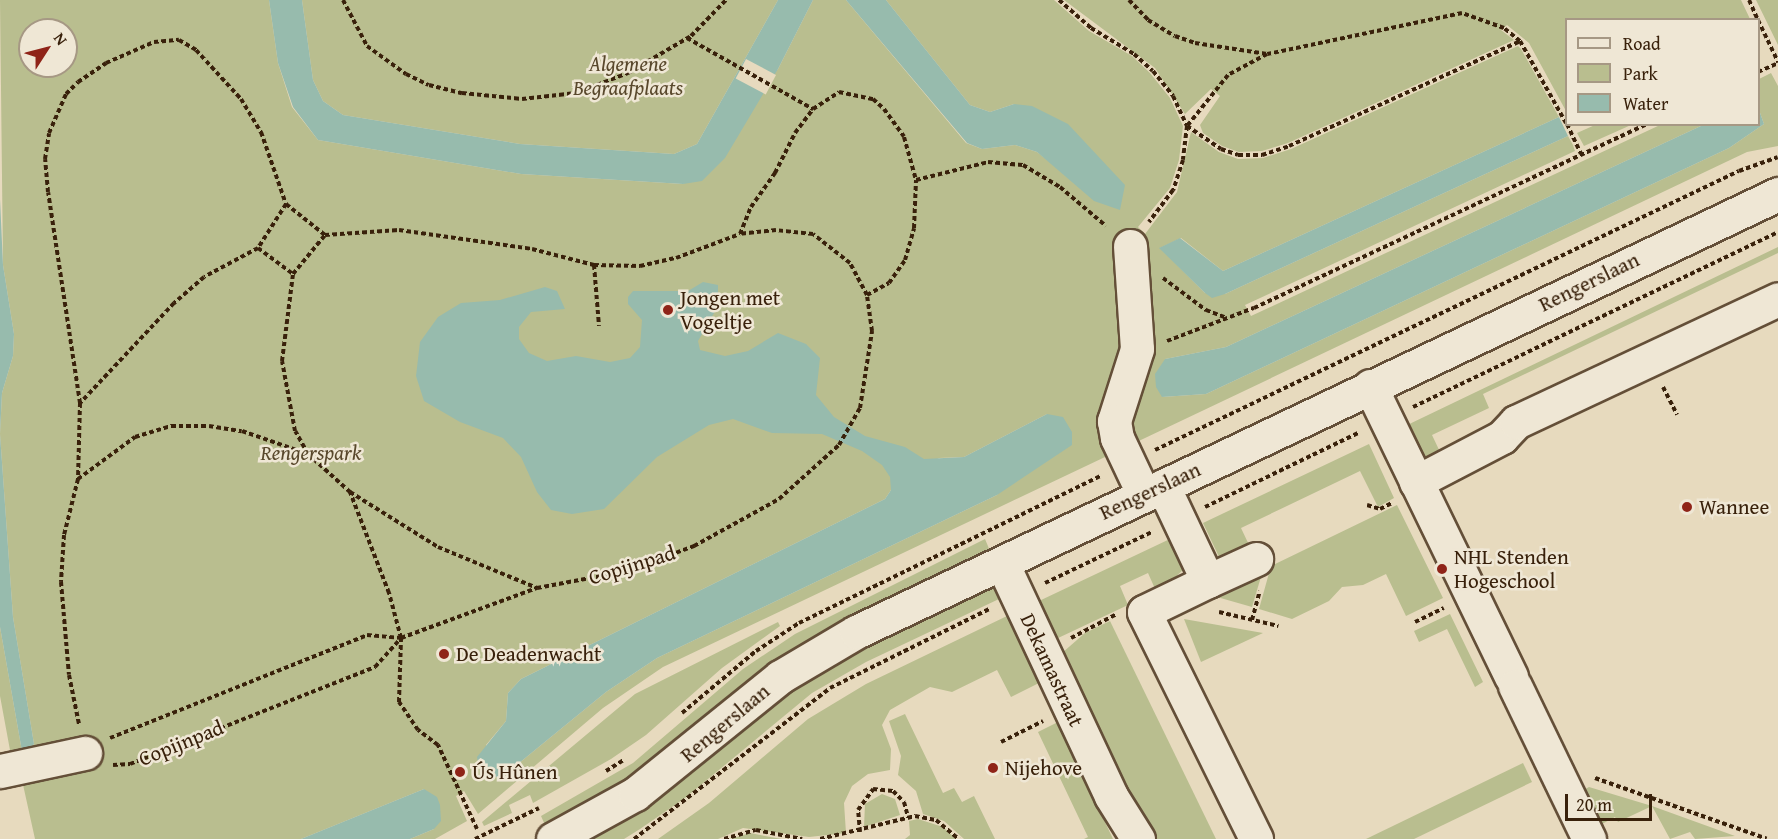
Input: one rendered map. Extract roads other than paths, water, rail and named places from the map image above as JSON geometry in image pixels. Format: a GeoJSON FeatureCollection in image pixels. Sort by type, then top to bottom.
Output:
{"type":"FeatureCollection","features":[{"type":"Feature","properties":{"kind":"street","name":"Rengerslaan"},"geometry":{"type":"LineString","coordinates":[[553,839],[599,816],[657,779],[780,677],[817,653],[1370,386],[1778,194]]}},
{"type":"Feature","properties":{"kind":"street"},"geometry":{"type":"LineString","coordinates":[[1130,246],[1137,349],[1114,421],[1128,463],[1153,490],[1178,596],[1256,839]]}},
{"type":"Feature","properties":{"kind":"street"},"geometry":{"type":"LineString","coordinates":[[1409,490],[1502,437],[1515,423],[1778,298]]}},
{"type":"Feature","properties":{"kind":"street"},"geometry":{"type":"LineString","coordinates":[[1370,386],[1409,490],[1513,682],[1589,839]]}},
{"type":"Feature","properties":{"kind":"street"},"geometry":{"type":"LineString","coordinates":[[1178,596],[1256,559]]}},
{"type":"Feature","properties":{"kind":"street","name":"Dekamastraat"},"geometry":{"type":"LineString","coordinates":[[1002,562],[1111,796],[1138,839]]}},
{"type":"Feature","properties":{"kind":"street"},"geometry":{"type":"LineString","coordinates":[[0,771],[85,753]]}},
{"type":"Feature","properties":{"kind":"water"},"geometry":{"type":"Polygon","coordinates":[[[269,0],[302,0],[313,80],[323,101],[343,115],[520,144],[674,154],[697,144],[778,0],[813,0],[778,69],[725,158],[702,181],[683,184],[521,174],[318,140],[293,107],[278,63],[269,0]]]}},
{"type":"Feature","properties":{"kind":"water"},"geometry":{"type":"Polygon","coordinates":[[[846,0],[886,0],[970,105],[990,112],[1014,104],[1032,106],[1068,124],[1125,185],[1120,210],[1094,201],[1037,152],[1015,145],[982,149],[967,143],[846,0]]]}},
{"type":"Feature","properties":{"kind":"water"},"geometry":{"type":"Polygon","coordinates":[[[1760,113],[1764,124],[1729,148],[1206,394],[1162,397],[1156,387],[1155,374],[1165,359],[1226,347],[1701,126],[1760,126],[1760,113]]]}},
{"type":"Feature","properties":{"kind":"water"},"geometry":{"type":"Polygon","coordinates":[[[1559,117],[1568,136],[1225,294],[1212,298],[1159,248],[1180,238],[1223,271],[1559,117]]]}},
{"type":"Feature","properties":{"kind":"water"},"geometry":{"type":"Polygon","coordinates":[[[0,199],[3,265],[14,334],[13,356],[2,393],[0,434],[0,199]]]}},
{"type":"Feature","properties":{"kind":"water"},"geometry":{"type":"Polygon","coordinates":[[[703,282],[718,285],[718,306],[698,341],[700,350],[725,356],[748,351],[778,333],[806,344],[820,358],[816,395],[834,417],[865,436],[905,447],[924,459],[964,457],[1047,414],[1063,417],[1072,432],[1072,445],[997,495],[657,658],[606,692],[502,777],[488,777],[479,769],[477,757],[506,721],[508,693],[521,679],[885,499],[891,490],[890,477],[882,465],[862,451],[822,434],[772,433],[733,419],[709,425],[657,457],[604,509],[572,514],[551,510],[537,492],[521,457],[503,438],[460,422],[424,401],[416,376],[420,342],[438,317],[461,303],[500,300],[545,287],[557,291],[565,309],[531,312],[519,327],[519,339],[529,353],[547,361],[576,356],[610,362],[630,358],[640,347],[642,320],[628,304],[628,297],[633,291],[688,291],[703,282]]]}},
{"type":"Feature","properties":{"kind":"water"},"geometry":{"type":"Polygon","coordinates":[[[0,434],[13,617],[34,744],[23,757],[0,627],[0,434]]]}},
{"type":"Feature","properties":{"kind":"water"},"geometry":{"type":"Polygon","coordinates":[[[424,789],[437,797],[441,821],[434,829],[410,839],[301,839],[424,789]]]}},
{"type":"Feature","properties":{"kind":"place","name":"Jongen met Vogeltje"},"geometry":{"type":"Point","coordinates":[668,310]}},
{"type":"Feature","properties":{"kind":"place","name":"Wannee"},"geometry":{"type":"Point","coordinates":[1687,507]}},
{"type":"Feature","properties":{"kind":"place","name":"NHL Stenden Hogeschool"},"geometry":{"type":"Point","coordinates":[1442,569]}},
{"type":"Feature","properties":{"kind":"place","name":"De Deadenwacht"},"geometry":{"type":"Point","coordinates":[444,654]}},
{"type":"Feature","properties":{"kind":"place","name":"Nijehove"},"geometry":{"type":"Point","coordinates":[993,768]}},
{"type":"Feature","properties":{"kind":"place","name":"Ús Hûnen"},"geometry":{"type":"Point","coordinates":[460,772]}},
{"type":"Feature","properties":{"kind":"park label","name":"Algemene Begraafplaats"},"geometry":{"type":"Point","coordinates":[628,76]}},
{"type":"Feature","properties":{"kind":"park label","name":"Rengerspark"},"geometry":{"type":"Point","coordinates":[311,453]}}]}
